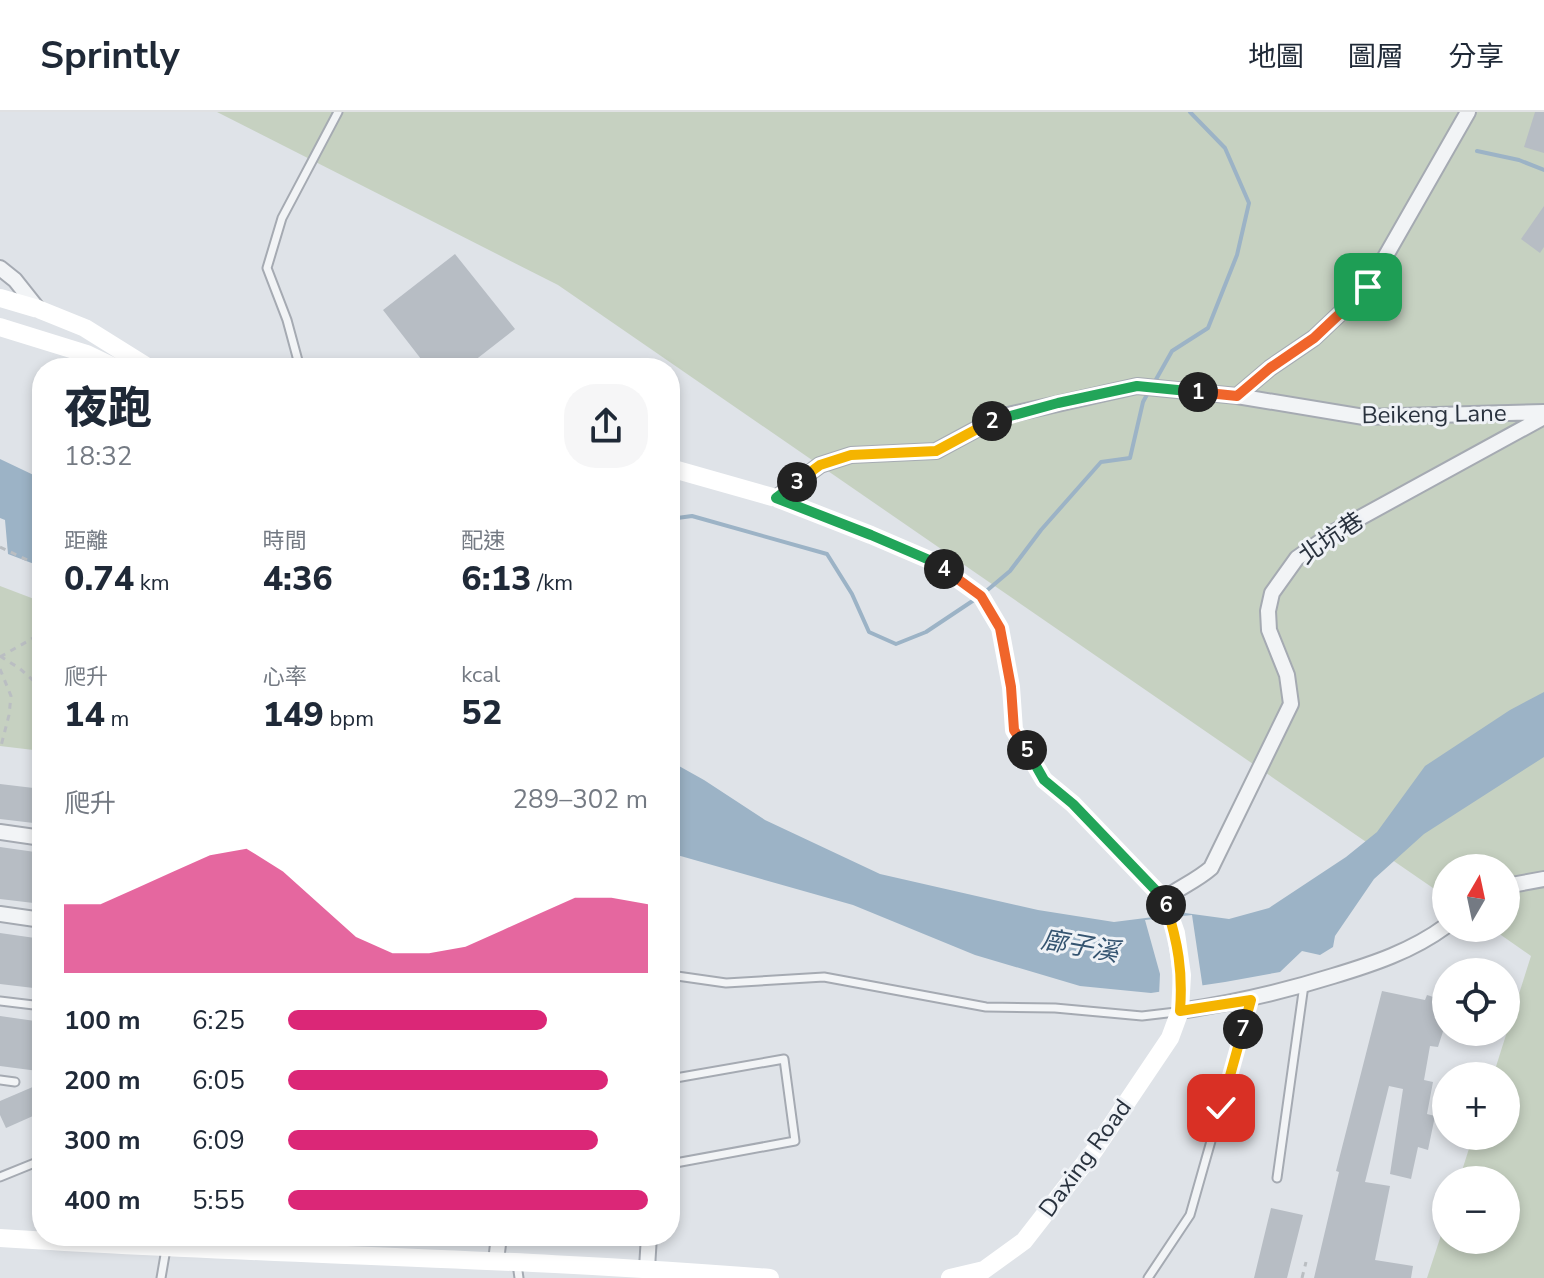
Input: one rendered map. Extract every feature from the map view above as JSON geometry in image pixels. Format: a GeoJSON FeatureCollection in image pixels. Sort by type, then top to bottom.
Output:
{"type":"FeatureCollection","features":[{"type":"Feature","properties":{"kind":"main road"},"geometry":{"type":"LineString","coordinates":[[0,298],[85,328],[133,358]]}},
{"type":"Feature","properties":{"kind":"main road"},"geometry":{"type":"LineString","coordinates":[[0,327],[95,358]]}},
{"type":"Feature","properties":{"kind":"main road"},"geometry":{"type":"LineString","coordinates":[[680,471],[776,498],[934,562],[977,593],[1000,628],[1011,687],[1014,730],[1044,780],[1073,804],[1166,904],[1179,949],[1181,1006]]}},
{"type":"Feature","properties":{"kind":"main road","name":"Daxing Road"},"geometry":{"type":"LineString","coordinates":[[950,1278],[986,1274],[1024,1241],[1094,1151],[1170,1038],[1181,1006]]}},
{"type":"Feature","properties":{"kind":"main road"},"geometry":{"type":"LineString","coordinates":[[0,1238],[32,1240]]}},
{"type":"Feature","properties":{"kind":"main road"},"geometry":{"type":"LineString","coordinates":[[121,1246],[496,1261],[518,1270],[647,1268],[770,1278]]}},
{"type":"Feature","properties":{"kind":"street"},"geometry":{"type":"LineString","coordinates":[[1237,396],[1270,368],[1314,338],[1368,287],[1468,112]]}},
{"type":"Feature","properties":{"kind":"street"},"geometry":{"type":"LineString","coordinates":[[0,268],[15,280],[38,309]]}},
{"type":"Feature","properties":{"kind":"street","name":"Beikeng Lane"},"geometry":{"type":"LineString","coordinates":[[776,498],[820,465],[851,455],[936,451],[999,417],[1137,386],[1237,396],[1364,417],[1544,414]]}},
{"type":"Feature","properties":{"kind":"street","name":"北坑巷"},"geometry":{"type":"LineString","coordinates":[[1166,904],[1179,888],[1195,882],[1211,868],[1291,704],[1287,675],[1269,630],[1268,611],[1272,593],[1297,558],[1334,532],[1544,414]]}},
{"type":"Feature","properties":{"kind":"street"},"geometry":{"type":"LineString","coordinates":[[0,832],[32,837]]}},
{"type":"Feature","properties":{"kind":"street"},"geometry":{"type":"LineString","coordinates":[[1520,883],[1544,879]]}},
{"type":"Feature","properties":{"kind":"street"},"geometry":{"type":"LineString","coordinates":[[0,914],[32,919]]}},
{"type":"Feature","properties":{"kind":"street"},"geometry":{"type":"LineString","coordinates":[[1181,1006],[1251,1000],[1386,960],[1432,936]]}},
{"type":"Feature","properties":{"kind":"street"},"geometry":{"type":"LineString","coordinates":[[496,1261],[498,1246]]}},
{"type":"Feature","properties":{"kind":"street"},"geometry":{"type":"LineString","coordinates":[[647,1268],[648,1246]]}},
{"type":"Feature","properties":{"kind":"lane"},"geometry":{"type":"LineString","coordinates":[[297,358],[267,268],[282,218],[338,112]]}},
{"type":"Feature","properties":{"kind":"lane"},"geometry":{"type":"LineString","coordinates":[[680,976],[726,983],[824,977],[986,1007],[1055,1008],[1142,1016],[1181,1006]]}},
{"type":"Feature","properties":{"kind":"lane"},"geometry":{"type":"LineString","coordinates":[[1277,1178],[1304,985]]}},
{"type":"Feature","properties":{"kind":"lane"},"geometry":{"type":"LineString","coordinates":[[1148,1278],[1190,1215],[1251,1000]]}},
{"type":"Feature","properties":{"kind":"lane"},"geometry":{"type":"LineString","coordinates":[[0,1001],[32,1005]]}},
{"type":"Feature","properties":{"kind":"lane"},"geometry":{"type":"LineString","coordinates":[[680,1077],[784,1059],[795,1141],[680,1162]]}},
{"type":"Feature","properties":{"kind":"lane"},"geometry":{"type":"LineString","coordinates":[[0,1080],[15,1082]]}},
{"type":"Feature","properties":{"kind":"lane"},"geometry":{"type":"LineString","coordinates":[[0,1177],[32,1164]]}},
{"type":"Feature","properties":{"kind":"lane"},"geometry":{"type":"LineString","coordinates":[[161,1278],[166,1249]]}},
{"type":"Feature","properties":{"kind":"path"},"geometry":{"type":"LineString","coordinates":[[0,547],[32,562]]}},
{"type":"Feature","properties":{"kind":"path"},"geometry":{"type":"LineString","coordinates":[[32,638],[0,656],[32,679]]}},
{"type":"Feature","properties":{"kind":"path"},"geometry":{"type":"LineString","coordinates":[[0,669],[11,696],[1,746]]}},
{"type":"Feature","properties":{"kind":"path"},"geometry":{"type":"LineString","coordinates":[[1302,1278],[1306,1262]]}},
{"type":"Feature","properties":{"kind":"green space"},"geometry":{"type":"Polygon","coordinates":[[[217,112],[1544,112],[1544,1278],[1427,1278],[1435,1254],[1520,1254],[1520,1166],[1463,1166],[1469,1150],[1520,1150],[1520,1062],[1497,1062],[1502,1046],[1520,1046],[1520,991],[1531,956],[1511,942],[1520,942],[1520,854],[1432,854],[1432,887],[680,369],[680,358],[664,358],[558,285],[217,112]]]}},
{"type":"Feature","properties":{"kind":"green space"},"geometry":{"type":"Polygon","coordinates":[[[0,586],[32,598],[32,750],[0,746],[0,586]]]}},
{"type":"Feature","properties":{"kind":"water"},"geometry":{"type":"Polygon","coordinates":[[[0,459],[32,474],[32,563],[8,554],[5,520],[0,518],[0,459]]]}},
{"type":"Feature","properties":{"kind":"water","name":"廍子溪"},"geometry":{"type":"Polygon","coordinates":[[[1544,692],[1544,757],[1424,834],[1374,879],[1335,936],[1333,947],[1320,955],[1302,951],[1280,972],[1225,982],[1151,993],[1080,986],[975,955],[853,905],[680,856],[680,767],[765,820],[880,874],[1038,910],[1114,922],[1185,913],[1229,919],[1269,908],[1346,857],[1377,832],[1425,766],[1510,710],[1544,692]]]}},
{"type":"Feature","properties":{"kind":"pier"},"geometry":{"type":"Polygon","coordinates":[[[1192,915],[1203,989],[1159,996],[1160,974],[1145,920],[1192,915]]]}},
{"type":"Feature","properties":{"kind":"building"},"geometry":{"type":"Polygon","coordinates":[[[1535,112],[1544,112],[1544,153],[1524,147],[1535,112]]]}},
{"type":"Feature","properties":{"kind":"building"},"geometry":{"type":"Polygon","coordinates":[[[1544,206],[1544,247],[1540,253],[1521,239],[1544,206]]]}},
{"type":"Feature","properties":{"kind":"building"},"geometry":{"type":"Polygon","coordinates":[[[455,254],[515,329],[478,358],[420,358],[383,310],[455,254]]]}},
{"type":"Feature","properties":{"kind":"building"},"geometry":{"type":"Polygon","coordinates":[[[0,784],[32,788],[32,823],[0,819],[0,784]]]}},
{"type":"Feature","properties":{"kind":"building"},"geometry":{"type":"Polygon","coordinates":[[[0,847],[32,852],[32,903],[0,899],[0,847]]]}},
{"type":"Feature","properties":{"kind":"building"},"geometry":{"type":"Polygon","coordinates":[[[0,933],[32,938],[32,988],[0,984],[0,933]]]}},
{"type":"Feature","properties":{"kind":"building"},"geometry":{"type":"Polygon","coordinates":[[[1382,991],[1425,1000],[1427,995],[1432,997],[1432,1046],[1438,1046],[1438,1047],[1430,1046],[1424,1080],[1432,1082],[1427,1114],[1432,1115],[1428,1150],[1418,1147],[1411,1179],[1390,1174],[1403,1089],[1389,1086],[1365,1182],[1390,1186],[1375,1260],[1413,1266],[1411,1278],[1314,1278],[1339,1172],[1336,1171],[1382,991]]]}},
{"type":"Feature","properties":{"kind":"building"},"geometry":{"type":"Polygon","coordinates":[[[0,1016],[32,1021],[32,1070],[0,1066],[0,1016]]]}},
{"type":"Feature","properties":{"kind":"building"},"geometry":{"type":"Polygon","coordinates":[[[32,1087],[32,1116],[6,1128],[0,1115],[0,1101],[32,1087]]]}},
{"type":"Feature","properties":{"kind":"building"},"geometry":{"type":"Polygon","coordinates":[[[1271,1208],[1303,1215],[1287,1278],[1254,1278],[1271,1208]]]}},
{"type":"Feature","properties":{"kind":"waterway"},"geometry":{"type":"LineString","coordinates":[[1154,383],[1172,351],[1208,328],[1237,255],[1249,203],[1225,148],[1190,112]]}},
{"type":"Feature","properties":{"kind":"waterway"},"geometry":{"type":"LineString","coordinates":[[1477,151],[1519,160],[1544,170]]}},
{"type":"Feature","properties":{"kind":"waterway"},"geometry":{"type":"LineString","coordinates":[[984,593],[1010,571],[1041,530],[1101,462],[1130,458],[1143,402],[1149,391]]}},
{"type":"Feature","properties":{"kind":"waterway"},"geometry":{"type":"LineString","coordinates":[[680,518],[692,516],[827,554],[852,594],[869,632],[896,644],[926,632],[977,598]]}},
{"type":"Feature","properties":{"kind":"route"},"geometry":{"type":"LineString","coordinates":[[1221,1108],[1251,1000],[1180,1011],[1182,975],[1179,949],[1164,899],[1073,804],[1044,780],[1014,730],[1011,687],[1000,628],[981,596],[934,562],[776,498],[820,465],[851,455],[936,451],[999,417],[1058,403],[1137,386],[1237,396],[1270,368],[1314,338],[1368,287]]}}]}
